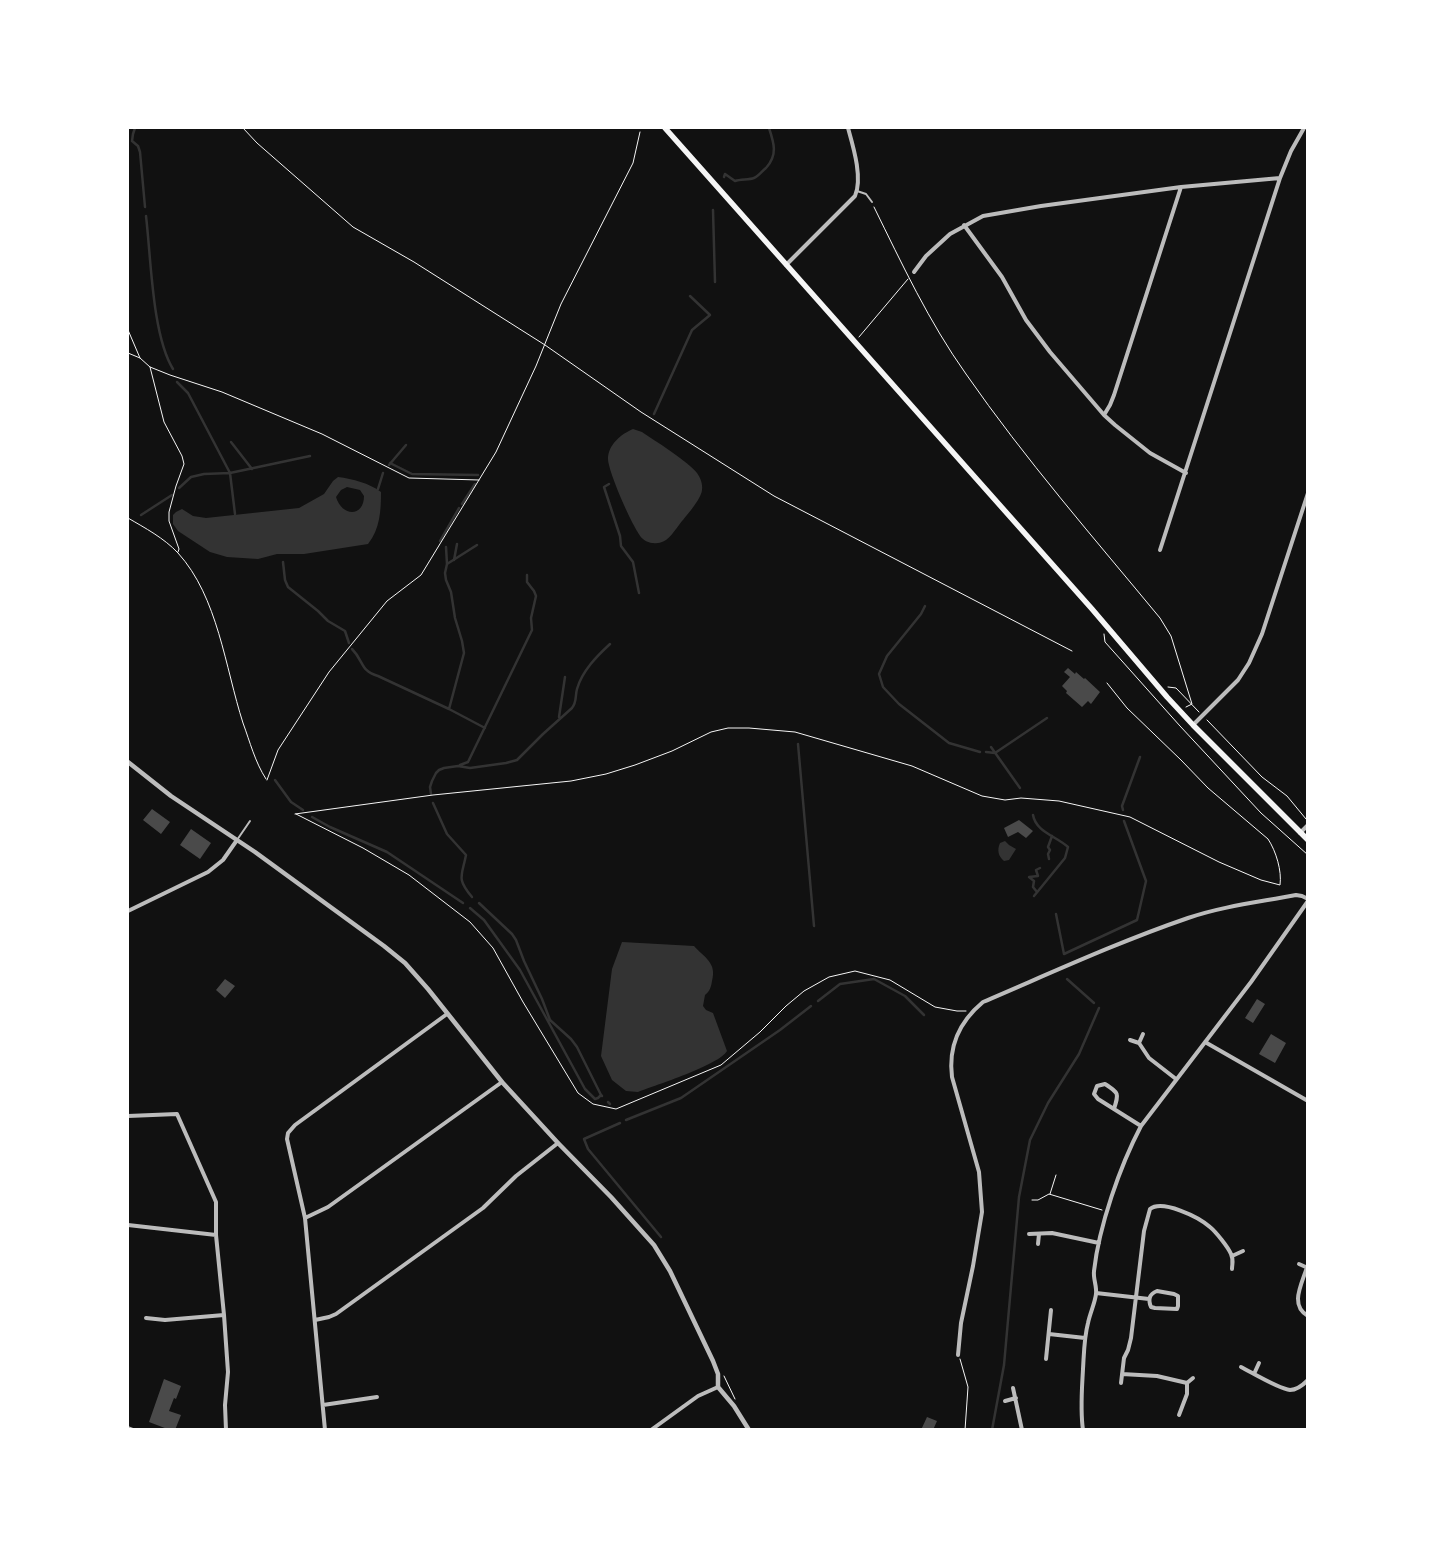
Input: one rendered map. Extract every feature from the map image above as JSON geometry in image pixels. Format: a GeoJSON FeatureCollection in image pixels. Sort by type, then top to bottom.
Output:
{"type":"FeatureCollection","features":[{"type":"Feature","properties":{"kind":"main road"},"geometry":{"type":"LineString","coordinates":[[665,128],[1193,725],[1308,840]]}},
{"type":"Feature","properties":{"kind":"street"},"geometry":{"type":"LineString","coordinates":[[786,265],[851,202],[857,191],[855,156],[848,128]]}},
{"type":"Feature","properties":{"kind":"street"},"geometry":{"type":"LineString","coordinates":[[1160,550],[1280,178],[1304,128]]}},
{"type":"Feature","properties":{"kind":"street"},"geometry":{"type":"LineString","coordinates":[[914,272],[940,243],[964,225],[983,216],[1050,204],[1181,187],[1280,178]]}},
{"type":"Feature","properties":{"kind":"street"},"geometry":{"type":"LineString","coordinates":[[1104,414],[1114,395],[1181,187]]}},
{"type":"Feature","properties":{"kind":"street"},"geometry":{"type":"LineString","coordinates":[[964,225],[1002,277],[1026,320],[1050,352],[1104,414],[1115,426],[1150,452],[1186,473]]}},
{"type":"Feature","properties":{"kind":"street"},"geometry":{"type":"LineString","coordinates":[[1193,725],[1238,680],[1249,662],[1262,634],[1308,493]]}},
{"type":"Feature","properties":{"kind":"street"},"geometry":{"type":"LineString","coordinates":[[128,762],[171,796],[237,840],[394,953],[428,989],[502,1082],[558,1144],[611,1197],[657,1250],[683,1296],[716,1368],[718,1387],[734,1406],[749,1430]]}},
{"type":"Feature","properties":{"kind":"street"},"geometry":{"type":"LineString","coordinates":[[1300,833],[1308,825]]}},
{"type":"Feature","properties":{"kind":"street"},"geometry":{"type":"LineString","coordinates":[[128,912],[208,872],[223,860],[237,840]]}},
{"type":"Feature","properties":{"kind":"street"},"geometry":{"type":"LineString","coordinates":[[958,1355],[960,1323],[973,1266],[982,1212],[979,1172],[952,1077],[950,1062],[952,1047],[972,1011],[983,1002],[1068,965],[1189,918],[1296,895],[1302,896],[1308,900],[1251,982],[1141,1126],[1116,1183],[1099,1243],[1093,1276],[1096,1293],[1087,1323],[1085,1338],[1081,1402],[1083,1430]]}},
{"type":"Feature","properties":{"kind":"street"},"geometry":{"type":"LineString","coordinates":[[325,1430],[305,1218],[287,1140],[288,1133],[294,1125],[448,1014]]}},
{"type":"Feature","properties":{"kind":"street"},"geometry":{"type":"LineString","coordinates":[[1139,1043],[1143,1034]]}},
{"type":"Feature","properties":{"kind":"street"},"geometry":{"type":"LineString","coordinates":[[1130,1040],[1139,1043],[1149,1058],[1176,1079]]}},
{"type":"Feature","properties":{"kind":"street"},"geometry":{"type":"LineString","coordinates":[[1205,1042],[1308,1101]]}},
{"type":"Feature","properties":{"kind":"street"},"geometry":{"type":"LineString","coordinates":[[305,1218],[328,1207],[502,1082]]}},
{"type":"Feature","properties":{"kind":"street"},"geometry":{"type":"LineString","coordinates":[[1114,1109],[1118,1096],[1117,1092],[1105,1084],[1097,1086],[1094,1091],[1096,1096],[1114,1109],[1141,1126]]}},
{"type":"Feature","properties":{"kind":"street"},"geometry":{"type":"LineString","coordinates":[[128,1116],[177,1114],[216,1202],[216,1236],[228,1372],[226,1430]]}},
{"type":"Feature","properties":{"kind":"street"},"geometry":{"type":"LineString","coordinates":[[315,1320],[329,1317],[342,1310],[483,1208],[516,1176],[558,1144]]}},
{"type":"Feature","properties":{"kind":"street"},"geometry":{"type":"LineString","coordinates":[[1121,1383],[1124,1358],[1131,1338],[1144,1231],[1150,1209],[1156,1206],[1163,1206],[1189,1214],[1211,1227],[1221,1238],[1232,1256],[1232,1270]]}},
{"type":"Feature","properties":{"kind":"street"},"geometry":{"type":"LineString","coordinates":[[128,1227],[216,1236]]}},
{"type":"Feature","properties":{"kind":"street"},"geometry":{"type":"LineString","coordinates":[[1029,1234],[1052,1234],[1099,1243]]}},
{"type":"Feature","properties":{"kind":"street"},"geometry":{"type":"LineString","coordinates":[[1038,1244],[1039,1234]]}},
{"type":"Feature","properties":{"kind":"street"},"geometry":{"type":"LineString","coordinates":[[1232,1256],[1243,1251]]}},
{"type":"Feature","properties":{"kind":"street"},"geometry":{"type":"LineString","coordinates":[[1299,1264],[1307,1268],[1297,1298],[1298,1306],[1308,1316]]}},
{"type":"Feature","properties":{"kind":"street"},"geometry":{"type":"LineString","coordinates":[[1157,1291],[1174,1294],[1179,1298],[1177,1310],[1151,1307],[1149,1300],[1153,1292],[1157,1291]]}},
{"type":"Feature","properties":{"kind":"street"},"geometry":{"type":"LineString","coordinates":[[1096,1293],[1149,1300]]}},
{"type":"Feature","properties":{"kind":"street"},"geometry":{"type":"LineString","coordinates":[[1046,1359],[1051,1310]]}},
{"type":"Feature","properties":{"kind":"street"},"geometry":{"type":"LineString","coordinates":[[153,1320],[155,1312]]}},
{"type":"Feature","properties":{"kind":"street"},"geometry":{"type":"LineString","coordinates":[[146,1318],[164,1320],[224,1315]]}},
{"type":"Feature","properties":{"kind":"street"},"geometry":{"type":"LineString","coordinates":[[1049,1334],[1085,1338]]}},
{"type":"Feature","properties":{"kind":"street"},"geometry":{"type":"LineString","coordinates":[[1254,1374],[1259,1363]]}},
{"type":"Feature","properties":{"kind":"street"},"geometry":{"type":"LineString","coordinates":[[1241,1367],[1289,1390],[1300,1387],[1308,1380]]}},
{"type":"Feature","properties":{"kind":"street"},"geometry":{"type":"LineString","coordinates":[[1122,1374],[1157,1376],[1187,1383]]}},
{"type":"Feature","properties":{"kind":"street"},"geometry":{"type":"LineString","coordinates":[[1187,1383],[1193,1378]]}},
{"type":"Feature","properties":{"kind":"street"},"geometry":{"type":"LineString","coordinates":[[1179,1415],[1187,1394],[1187,1383]]}},
{"type":"Feature","properties":{"kind":"street"},"geometry":{"type":"LineString","coordinates":[[650,1430],[698,1396],[718,1387]]}},
{"type":"Feature","properties":{"kind":"street"},"geometry":{"type":"LineString","coordinates":[[1014,1388],[1022,1430]]}},
{"type":"Feature","properties":{"kind":"street"},"geometry":{"type":"LineString","coordinates":[[323,1405],[376,1397]]}},
{"type":"Feature","properties":{"kind":"street"},"geometry":{"type":"LineString","coordinates":[[1005,1400],[1016,1398]]}},
{"type":"Feature","properties":{"kind":"street"},"geometry":{"type":"LineString","coordinates":[[128,1428],[133,1430]]}},
{"type":"Feature","properties":{"kind":"lane"},"geometry":{"type":"LineString","coordinates":[[857,191],[866,194],[872,202]]}},
{"type":"Feature","properties":{"kind":"lane"},"geometry":{"type":"LineString","coordinates":[[237,840],[250,821]]}},
{"type":"Feature","properties":{"kind":"path"},"geometry":{"type":"LineString","coordinates":[[243,128],[257,143],[353,227],[414,262],[545,345],[641,412],[774,496],[1072,651]]}},
{"type":"Feature","properties":{"kind":"path"},"geometry":{"type":"LineString","coordinates":[[128,518],[165,541],[177,552],[201,586],[221,640],[235,697],[255,760],[266,780],[278,750],[329,672],[387,602],[421,576],[480,480],[511,423],[561,304],[633,163],[640,132]]}},
{"type":"Feature","properties":{"kind":"path"},"geometry":{"type":"LineString","coordinates":[[872,202],[909,279],[965,373],[1042,476],[1160,618],[1171,636],[1192,704]]}},
{"type":"Feature","properties":{"kind":"path"},"geometry":{"type":"LineString","coordinates":[[854,342],[909,279]]}},
{"type":"Feature","properties":{"kind":"path"},"geometry":{"type":"LineString","coordinates":[[128,330],[140,358]]}},
{"type":"Feature","properties":{"kind":"path"},"geometry":{"type":"LineString","coordinates":[[128,353],[170,375],[222,392],[322,434],[409,478],[480,480]]}},
{"type":"Feature","properties":{"kind":"path"},"geometry":{"type":"LineString","coordinates":[[150,366],[164,422],[182,456],[184,464],[169,512],[169,521],[179,549],[177,552]]}},
{"type":"Feature","properties":{"kind":"path"},"geometry":{"type":"LineString","coordinates":[[1105,642],[1261,813],[1308,855]]}},
{"type":"Feature","properties":{"kind":"path"},"geometry":{"type":"LineString","coordinates":[[972,1011],[957,1011],[935,1007],[890,980],[855,971],[829,977],[804,991],[721,1065],[616,1109],[605,1108],[593,1104],[578,1093],[493,948],[470,922],[409,875],[363,848],[295,814],[441,794],[554,784],[606,774],[635,765],[711,732],[728,728],[790,731],[912,766],[982,796],[1005,800],[1021,798],[1059,801],[1130,817],[1219,862],[1261,880],[1280,885],[1281,874],[1273,846],[1268,839],[1208,788],[1182,760],[1127,708],[1107,683]]}},
{"type":"Feature","properties":{"kind":"path"},"geometry":{"type":"LineString","coordinates":[[1176,688],[1197,710]]}},
{"type":"Feature","properties":{"kind":"path"},"geometry":{"type":"LineString","coordinates":[[1189,707],[1192,704]]}},
{"type":"Feature","properties":{"kind":"path"},"geometry":{"type":"LineString","coordinates":[[1207,720],[1262,777],[1287,796],[1308,820]]}},
{"type":"Feature","properties":{"kind":"path"},"geometry":{"type":"LineString","coordinates":[[1050,1195],[1056,1175]]}},
{"type":"Feature","properties":{"kind":"path"},"geometry":{"type":"LineString","coordinates":[[1032,1200],[1038,1200],[1050,1195],[1108,1211]]}},
{"type":"Feature","properties":{"kind":"path"},"geometry":{"type":"LineString","coordinates":[[958,1355],[968,1387],[965,1430]]}},
{"type":"Feature","properties":{"kind":"path"},"geometry":{"type":"LineString","coordinates":[[716,1368],[723,1374],[735,1397],[734,1406]]}},
{"type":"Feature","properties":{"kind":"shaded area"},"geometry":{"type":"Polygon","coordinates":[[[633,429],[642,432],[687,463],[697,473],[702,483],[701,494],[696,503],[671,535],[665,541],[658,543],[648,542],[639,534],[622,500],[609,466],[610,449],[620,437],[633,429]]]}},
{"type":"Feature","properties":{"kind":"shaded area"},"geometry":{"type":"Polygon","coordinates":[[[338,477],[349,479],[366,484],[381,492],[377,526],[368,544],[304,554],[277,554],[258,559],[227,557],[210,552],[178,531],[173,524],[173,515],[182,509],[193,516],[206,518],[299,508],[324,494],[338,477]],[[347,487],[341,490],[336,497],[339,504],[347,511],[357,511],[363,503],[364,496],[360,490],[347,487]]]}},
{"type":"Feature","properties":{"kind":"shaded area"},"geometry":{"type":"Polygon","coordinates":[[[1005,841],[1016,849],[1009,860],[1004,861],[1000,857],[998,850],[1000,843],[1005,841]]]}},
{"type":"Feature","properties":{"kind":"shaded area"},"geometry":{"type":"Polygon","coordinates":[[[622,942],[694,946],[709,961],[713,975],[703,1006],[706,1010],[713,1013],[727,1051],[722,1056],[672,1080],[638,1092],[626,1091],[612,1080],[601,1056],[612,969],[622,942]]]}},
{"type":"Feature","properties":{"kind":"building"},"geometry":{"type":"Polygon","coordinates":[[[1068,668],[1075,674],[1076,672],[1085,678],[1100,692],[1091,704],[1088,701],[1082,707],[1066,693],[1067,691],[1062,686],[1070,677],[1064,672],[1068,668]]]}},
{"type":"Feature","properties":{"kind":"building"},"geometry":{"type":"Polygon","coordinates":[[[152,809],[170,822],[161,834],[143,820],[152,809]]]}},
{"type":"Feature","properties":{"kind":"building"},"geometry":{"type":"Polygon","coordinates":[[[1019,820],[1033,831],[1026,838],[1018,832],[1008,837],[1004,828],[1019,820]]]}},
{"type":"Feature","properties":{"kind":"building"},"geometry":{"type":"Polygon","coordinates":[[[191,829],[211,843],[200,859],[180,845],[191,829]]]}},
{"type":"Feature","properties":{"kind":"building"},"geometry":{"type":"Polygon","coordinates":[[[225,979],[235,986],[225,998],[216,990],[225,979]]]}},
{"type":"Feature","properties":{"kind":"building"},"geometry":{"type":"Polygon","coordinates":[[[1257,999],[1265,1004],[1253,1023],[1245,1018],[1257,999]]]}},
{"type":"Feature","properties":{"kind":"building"},"geometry":{"type":"Polygon","coordinates":[[[1271,1034],[1286,1043],[1275,1063],[1259,1054],[1271,1034]]]}},
{"type":"Feature","properties":{"kind":"building"},"geometry":{"type":"Polygon","coordinates":[[[164,1379],[181,1386],[169,1411],[181,1415],[175,1430],[149,1422],[164,1379]]]}},
{"type":"Feature","properties":{"kind":"building"},"geometry":{"type":"Polygon","coordinates":[[[927,1417],[937,1421],[933,1430],[921,1430],[927,1417]]]}},
{"type":"Feature","properties":{"kind":"waterway"},"geometry":{"type":"LineString","coordinates":[[135,128],[132,141],[138,146],[140,152],[145,207]]}},
{"type":"Feature","properties":{"kind":"waterway"},"geometry":{"type":"LineString","coordinates":[[724,177],[725,174],[735,181],[752,179],[766,168],[774,154],[769,128]]}},
{"type":"Feature","properties":{"kind":"waterway"},"geometry":{"type":"LineString","coordinates":[[713,210],[715,282]]}},
{"type":"Feature","properties":{"kind":"waterway"},"geometry":{"type":"LineString","coordinates":[[146,216],[157,316],[166,354],[173,369]]}},
{"type":"Feature","properties":{"kind":"waterway"},"geometry":{"type":"LineString","coordinates":[[654,414],[692,330],[710,315],[690,296]]}},
{"type":"Feature","properties":{"kind":"waterway"},"geometry":{"type":"LineString","coordinates":[[177,382],[188,393],[230,473],[235,514]]}},
{"type":"Feature","properties":{"kind":"waterway"},"geometry":{"type":"LineString","coordinates":[[231,442],[252,469]]}},
{"type":"Feature","properties":{"kind":"waterway"},"geometry":{"type":"LineString","coordinates":[[389,465],[406,445]]}},
{"type":"Feature","properties":{"kind":"waterway"},"geometry":{"type":"LineString","coordinates":[[179,488],[191,477],[204,474],[230,473],[310,456]]}},
{"type":"Feature","properties":{"kind":"waterway"},"geometry":{"type":"LineString","coordinates":[[390,463],[412,474],[478,475]]}},
{"type":"Feature","properties":{"kind":"waterway"},"geometry":{"type":"LineString","coordinates":[[378,489],[383,473]]}},
{"type":"Feature","properties":{"kind":"waterway"},"geometry":{"type":"LineString","coordinates":[[462,504],[475,484]]}},
{"type":"Feature","properties":{"kind":"waterway"},"geometry":{"type":"LineString","coordinates":[[609,484],[604,487],[620,536],[621,546],[633,562],[639,593]]}},
{"type":"Feature","properties":{"kind":"waterway"},"geometry":{"type":"LineString","coordinates":[[141,515],[172,495]]}},
{"type":"Feature","properties":{"kind":"waterway"},"geometry":{"type":"LineString","coordinates":[[440,541],[459,508]]}},
{"type":"Feature","properties":{"kind":"waterway"},"geometry":{"type":"LineString","coordinates":[[454,560],[457,544]]}},
{"type":"Feature","properties":{"kind":"waterway"},"geometry":{"type":"LineString","coordinates":[[477,545],[447,564],[445,573],[464,653],[449,709],[485,728]]}},
{"type":"Feature","properties":{"kind":"waterway"},"geometry":{"type":"LineString","coordinates":[[446,547],[447,564]]}},
{"type":"Feature","properties":{"kind":"waterway"},"geometry":{"type":"LineString","coordinates":[[283,562],[285,580],[288,587],[328,621],[345,631],[349,643]]}},
{"type":"Feature","properties":{"kind":"waterway"},"geometry":{"type":"LineString","coordinates":[[460,765],[468,762],[532,630],[531,618],[536,596],[527,582],[527,575]]}},
{"type":"Feature","properties":{"kind":"waterway"},"geometry":{"type":"LineString","coordinates":[[925,606],[921,614],[887,656],[879,674],[883,687],[899,704],[949,743],[980,752]]}},
{"type":"Feature","properties":{"kind":"waterway"},"geometry":{"type":"LineString","coordinates":[[431,794],[430,787],[432,781],[436,773],[444,768],[458,766],[470,768],[517,760],[574,706],[582,676],[610,644]]}},
{"type":"Feature","properties":{"kind":"waterway"},"geometry":{"type":"LineString","coordinates":[[352,649],[365,668],[372,674],[449,709]]}},
{"type":"Feature","properties":{"kind":"waterway"},"geometry":{"type":"LineString","coordinates":[[559,717],[565,677]]}},
{"type":"Feature","properties":{"kind":"waterway"},"geometry":{"type":"LineString","coordinates":[[986,752],[995,753],[1047,718]]}},
{"type":"Feature","properties":{"kind":"waterway"},"geometry":{"type":"LineString","coordinates":[[798,744],[814,926]]}},
{"type":"Feature","properties":{"kind":"waterway"},"geometry":{"type":"LineString","coordinates":[[991,747],[1020,788]]}},
{"type":"Feature","properties":{"kind":"waterway"},"geometry":{"type":"LineString","coordinates":[[1123,810],[1122,806],[1140,757]]}},
{"type":"Feature","properties":{"kind":"waterway"},"geometry":{"type":"LineString","coordinates":[[275,780],[291,802],[303,810]]}},
{"type":"Feature","properties":{"kind":"waterway"},"geometry":{"type":"LineString","coordinates":[[433,803],[447,834],[466,855],[462,881],[472,897]]}},
{"type":"Feature","properties":{"kind":"waterway"},"geometry":{"type":"LineString","coordinates":[[1033,815],[1042,830],[1068,847],[1065,858],[1034,896]]}},
{"type":"Feature","properties":{"kind":"waterway"},"geometry":{"type":"LineString","coordinates":[[312,817],[387,852],[463,903]]}},
{"type":"Feature","properties":{"kind":"waterway"},"geometry":{"type":"LineString","coordinates":[[1056,914],[1064,954],[1137,920],[1146,881],[1124,821]]}},
{"type":"Feature","properties":{"kind":"waterway"},"geometry":{"type":"LineString","coordinates":[[1049,859],[1048,854],[1050,850],[1048,847],[1052,836]]}},
{"type":"Feature","properties":{"kind":"waterway"},"geometry":{"type":"LineString","coordinates":[[1037,892],[1033,887],[1034,881],[1029,877],[1038,876],[1036,870],[1040,868]]}},
{"type":"Feature","properties":{"kind":"waterway"},"geometry":{"type":"LineString","coordinates":[[479,903],[516,940],[550,1020],[577,1047],[601,1095]]}},
{"type":"Feature","properties":{"kind":"waterway"},"geometry":{"type":"LineString","coordinates":[[470,908],[484,920],[520,970],[585,1089],[595,1099],[602,1096]]}},
{"type":"Feature","properties":{"kind":"waterway"},"geometry":{"type":"LineString","coordinates":[[818,1001],[840,984],[874,979],[905,996],[924,1015]]}},
{"type":"Feature","properties":{"kind":"waterway"},"geometry":{"type":"LineString","coordinates":[[1067,979],[1094,1003]]}},
{"type":"Feature","properties":{"kind":"waterway"},"geometry":{"type":"LineString","coordinates":[[626,1120],[681,1098],[780,1030],[811,1006]]}},
{"type":"Feature","properties":{"kind":"waterway"},"geometry":{"type":"LineString","coordinates":[[992,1430],[1004,1365],[1019,1197],[1030,1140],[1048,1103],[1079,1054],[1099,1008]]}},
{"type":"Feature","properties":{"kind":"waterway"},"geometry":{"type":"LineString","coordinates":[[620,1123],[584,1139],[588,1149],[661,1237]]}}]}
